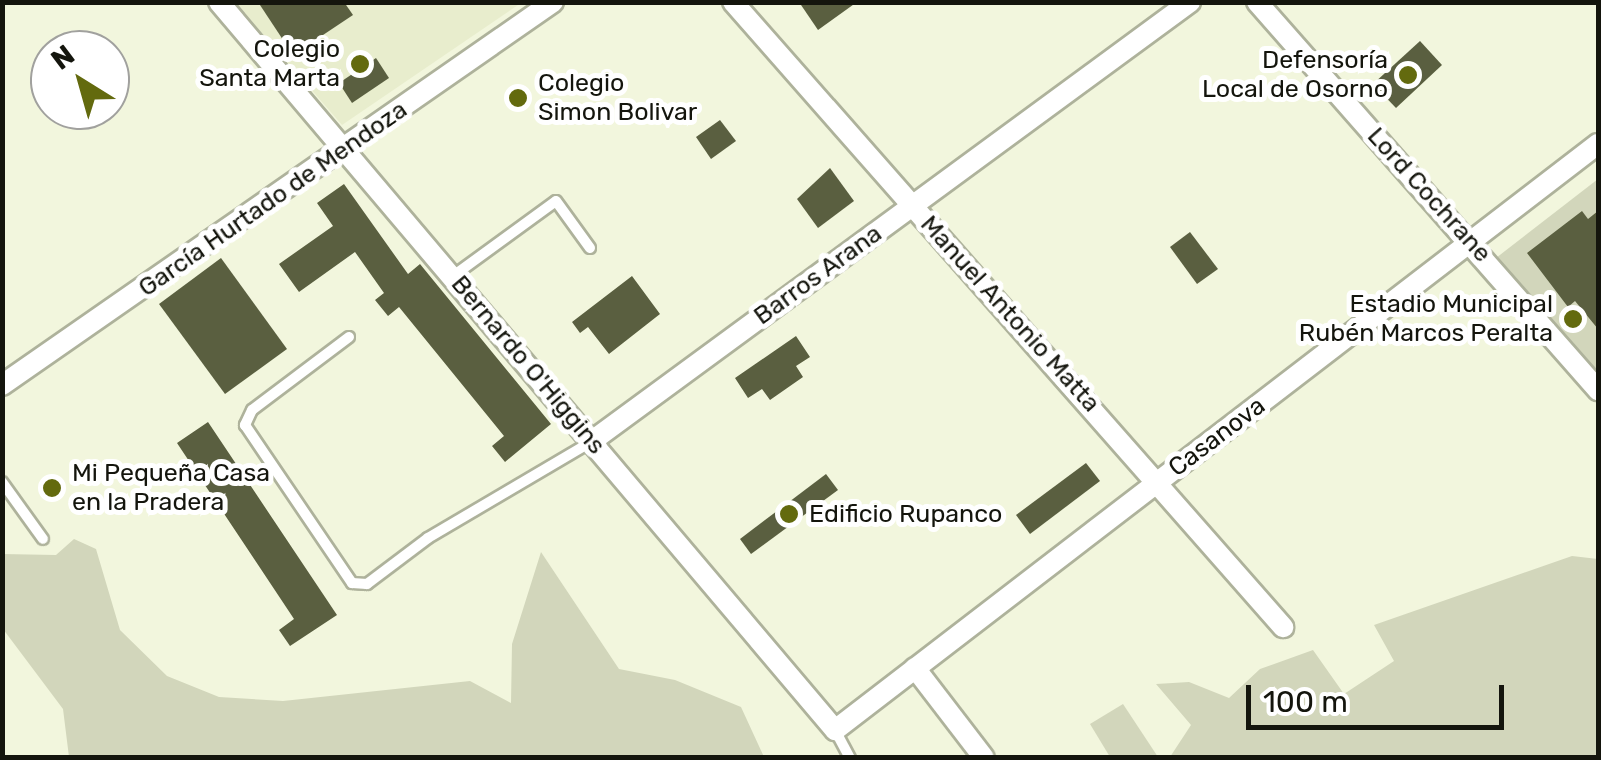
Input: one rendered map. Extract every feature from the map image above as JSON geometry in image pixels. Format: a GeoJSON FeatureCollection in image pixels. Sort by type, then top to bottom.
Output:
{"type":"FeatureCollection","features":[{"type":"Feature","properties":{"kind":"street","name":"Bernardo O'Higgins"},"geometry":{"type":"LineString","coordinates":[[218,2],[835,730]]}},
{"type":"Feature","properties":{"kind":"street","name":"García Hurtado de Mendoza"},"geometry":{"type":"LineString","coordinates":[[2,403],[7,375],[346,149],[554,2]]}},
{"type":"Feature","properties":{"kind":"street","name":"Manuel Antonio Matta"},"geometry":{"type":"LineString","coordinates":[[733,2],[1159,481],[1283,628]]}},
{"type":"Feature","properties":{"kind":"street","name":"Barros Arana"},"geometry":{"type":"LineString","coordinates":[[592,441],[1190,2]]}},
{"type":"Feature","properties":{"kind":"street","name":"Lord Cochrane"},"geometry":{"type":"LineString","coordinates":[[1257,2],[1472,242],[1598,390]]}},
{"type":"Feature","properties":{"kind":"street","name":"Casanova"},"geometry":{"type":"LineString","coordinates":[[835,730],[1598,144]]}},
{"type":"Feature","properties":{"kind":"street"},"geometry":{"type":"LineString","coordinates":[[915,668],[984,758]]}},
{"type":"Feature","properties":{"kind":"lane"},"geometry":{"type":"LineString","coordinates":[[453,276],[556,201],[590,248]]}},
{"type":"Feature","properties":{"kind":"lane"},"geometry":{"type":"LineString","coordinates":[[349,337],[252,410],[245,425],[352,583],[372,582],[428,538],[592,441]]}},
{"type":"Feature","properties":{"kind":"lane"},"geometry":{"type":"LineString","coordinates":[[2,482],[43,539]]}},
{"type":"Feature","properties":{"kind":"lane"},"geometry":{"type":"LineString","coordinates":[[835,730],[850,758]]}},
{"type":"Feature","properties":{"kind":"shaded area","name":"Colegio Santa Marta"},"geometry":{"type":"Polygon","coordinates":[[[236,3],[521,3],[342,125],[236,3]]]}},
{"type":"Feature","properties":{"kind":"shaded area","name":"Estadio Municipal Rubén Marcos Peralta"},"geometry":{"type":"Polygon","coordinates":[[[1598,179],[1598,380],[1496,258],[1598,179]]]}},
{"type":"Feature","properties":{"kind":"shaded area"},"geometry":{"type":"Polygon","coordinates":[[[74,539],[96,549],[120,630],[167,676],[219,697],[283,701],[470,681],[511,703],[512,644],[541,552],[619,669],[675,680],[741,707],[764,757],[69,757],[63,709],[3,629],[2,554],[56,555],[74,539]]]}},
{"type":"Feature","properties":{"kind":"shaded area"},"geometry":{"type":"Polygon","coordinates":[[[1572,556],[1598,559],[1598,757],[1170,757],[1191,725],[1156,684],[1189,682],[1229,698],[1260,669],[1313,650],[1344,694],[1394,661],[1374,625],[1572,556]]]}},
{"type":"Feature","properties":{"kind":"shaded area"},"geometry":{"type":"Polygon","coordinates":[[[1123,704],[1158,757],[1110,757],[1090,724],[1123,704]]]}},
{"type":"Feature","properties":{"kind":"building"},"geometry":{"type":"Polygon","coordinates":[[[258,2],[344,2],[353,15],[293,55],[258,2]]]}},
{"type":"Feature","properties":{"kind":"building"},"geometry":{"type":"Polygon","coordinates":[[[799,2],[857,2],[818,30],[799,2]]]}},
{"type":"Feature","properties":{"kind":"building","name":"Defensoría Local de Osorno"},"geometry":{"type":"Polygon","coordinates":[[[1420,41],[1442,65],[1396,108],[1373,84],[1420,41]]]}},
{"type":"Feature","properties":{"kind":"building"},"geometry":{"type":"Polygon","coordinates":[[[376,58],[389,78],[352,103],[339,83],[376,58]]]}},
{"type":"Feature","properties":{"kind":"building"},"geometry":{"type":"Polygon","coordinates":[[[720,120],[736,141],[711,159],[696,137],[720,120]]]}},
{"type":"Feature","properties":{"kind":"building"},"geometry":{"type":"Polygon","coordinates":[[[830,168],[854,201],[818,228],[797,199],[830,168]]]}},
{"type":"Feature","properties":{"kind":"building"},"geometry":{"type":"Polygon","coordinates":[[[344,184],[408,274],[420,264],[551,424],[505,462],[492,446],[504,436],[399,307],[388,316],[375,300],[384,293],[355,252],[299,292],[279,264],[333,226],[317,203],[344,184]]]}},
{"type":"Feature","properties":{"kind":"building"},"geometry":{"type":"Polygon","coordinates":[[[1582,211],[1588,219],[1598,211],[1598,329],[1575,301],[1568,307],[1527,253],[1582,211]]]}},
{"type":"Feature","properties":{"kind":"building"},"geometry":{"type":"Polygon","coordinates":[[[1190,232],[1218,269],[1197,284],[1170,247],[1190,232]]]}},
{"type":"Feature","properties":{"kind":"building"},"geometry":{"type":"Polygon","coordinates":[[[221,258],[287,349],[225,394],[159,304],[221,258]]]}},
{"type":"Feature","properties":{"kind":"building"},"geometry":{"type":"Polygon","coordinates":[[[632,276],[660,314],[609,354],[588,327],[580,333],[572,322],[632,276]]]}},
{"type":"Feature","properties":{"kind":"building"},"geometry":{"type":"Polygon","coordinates":[[[796,336],[810,357],[796,366],[803,377],[770,400],[762,389],[748,398],[735,378],[796,336]]]}},
{"type":"Feature","properties":{"kind":"building"},"geometry":{"type":"Polygon","coordinates":[[[208,422],[337,615],[290,646],[279,630],[294,619],[177,443],[208,422]]]}},
{"type":"Feature","properties":{"kind":"building"},"geometry":{"type":"Polygon","coordinates":[[[1086,463],[1100,481],[1030,534],[1016,515],[1086,463]]]}},
{"type":"Feature","properties":{"kind":"building","name":"Edificio Rupanco"},"geometry":{"type":"Polygon","coordinates":[[[826,474],[838,490],[751,554],[740,539],[826,474]]]}},
{"type":"Feature","properties":{"kind":"place","name":"Colegio Santa Marta"},"geometry":{"type":"Point","coordinates":[360,64]}},
{"type":"Feature","properties":{"kind":"place","name":"Defensoría Local de Osorno"},"geometry":{"type":"Point","coordinates":[1408,75]}},
{"type":"Feature","properties":{"kind":"place","name":"Colegio Simon Bolivar"},"geometry":{"type":"Point","coordinates":[518,98]}},
{"type":"Feature","properties":{"kind":"place","name":"Estadio Municipal Rubén Marcos Peralta"},"geometry":{"type":"Point","coordinates":[1573,319]}},
{"type":"Feature","properties":{"kind":"place","name":"Mi Pequeña Casa en la Pradera"},"geometry":{"type":"Point","coordinates":[52,488]}},
{"type":"Feature","properties":{"kind":"place","name":"Edificio Rupanco"},"geometry":{"type":"Point","coordinates":[789,514]}}]}
